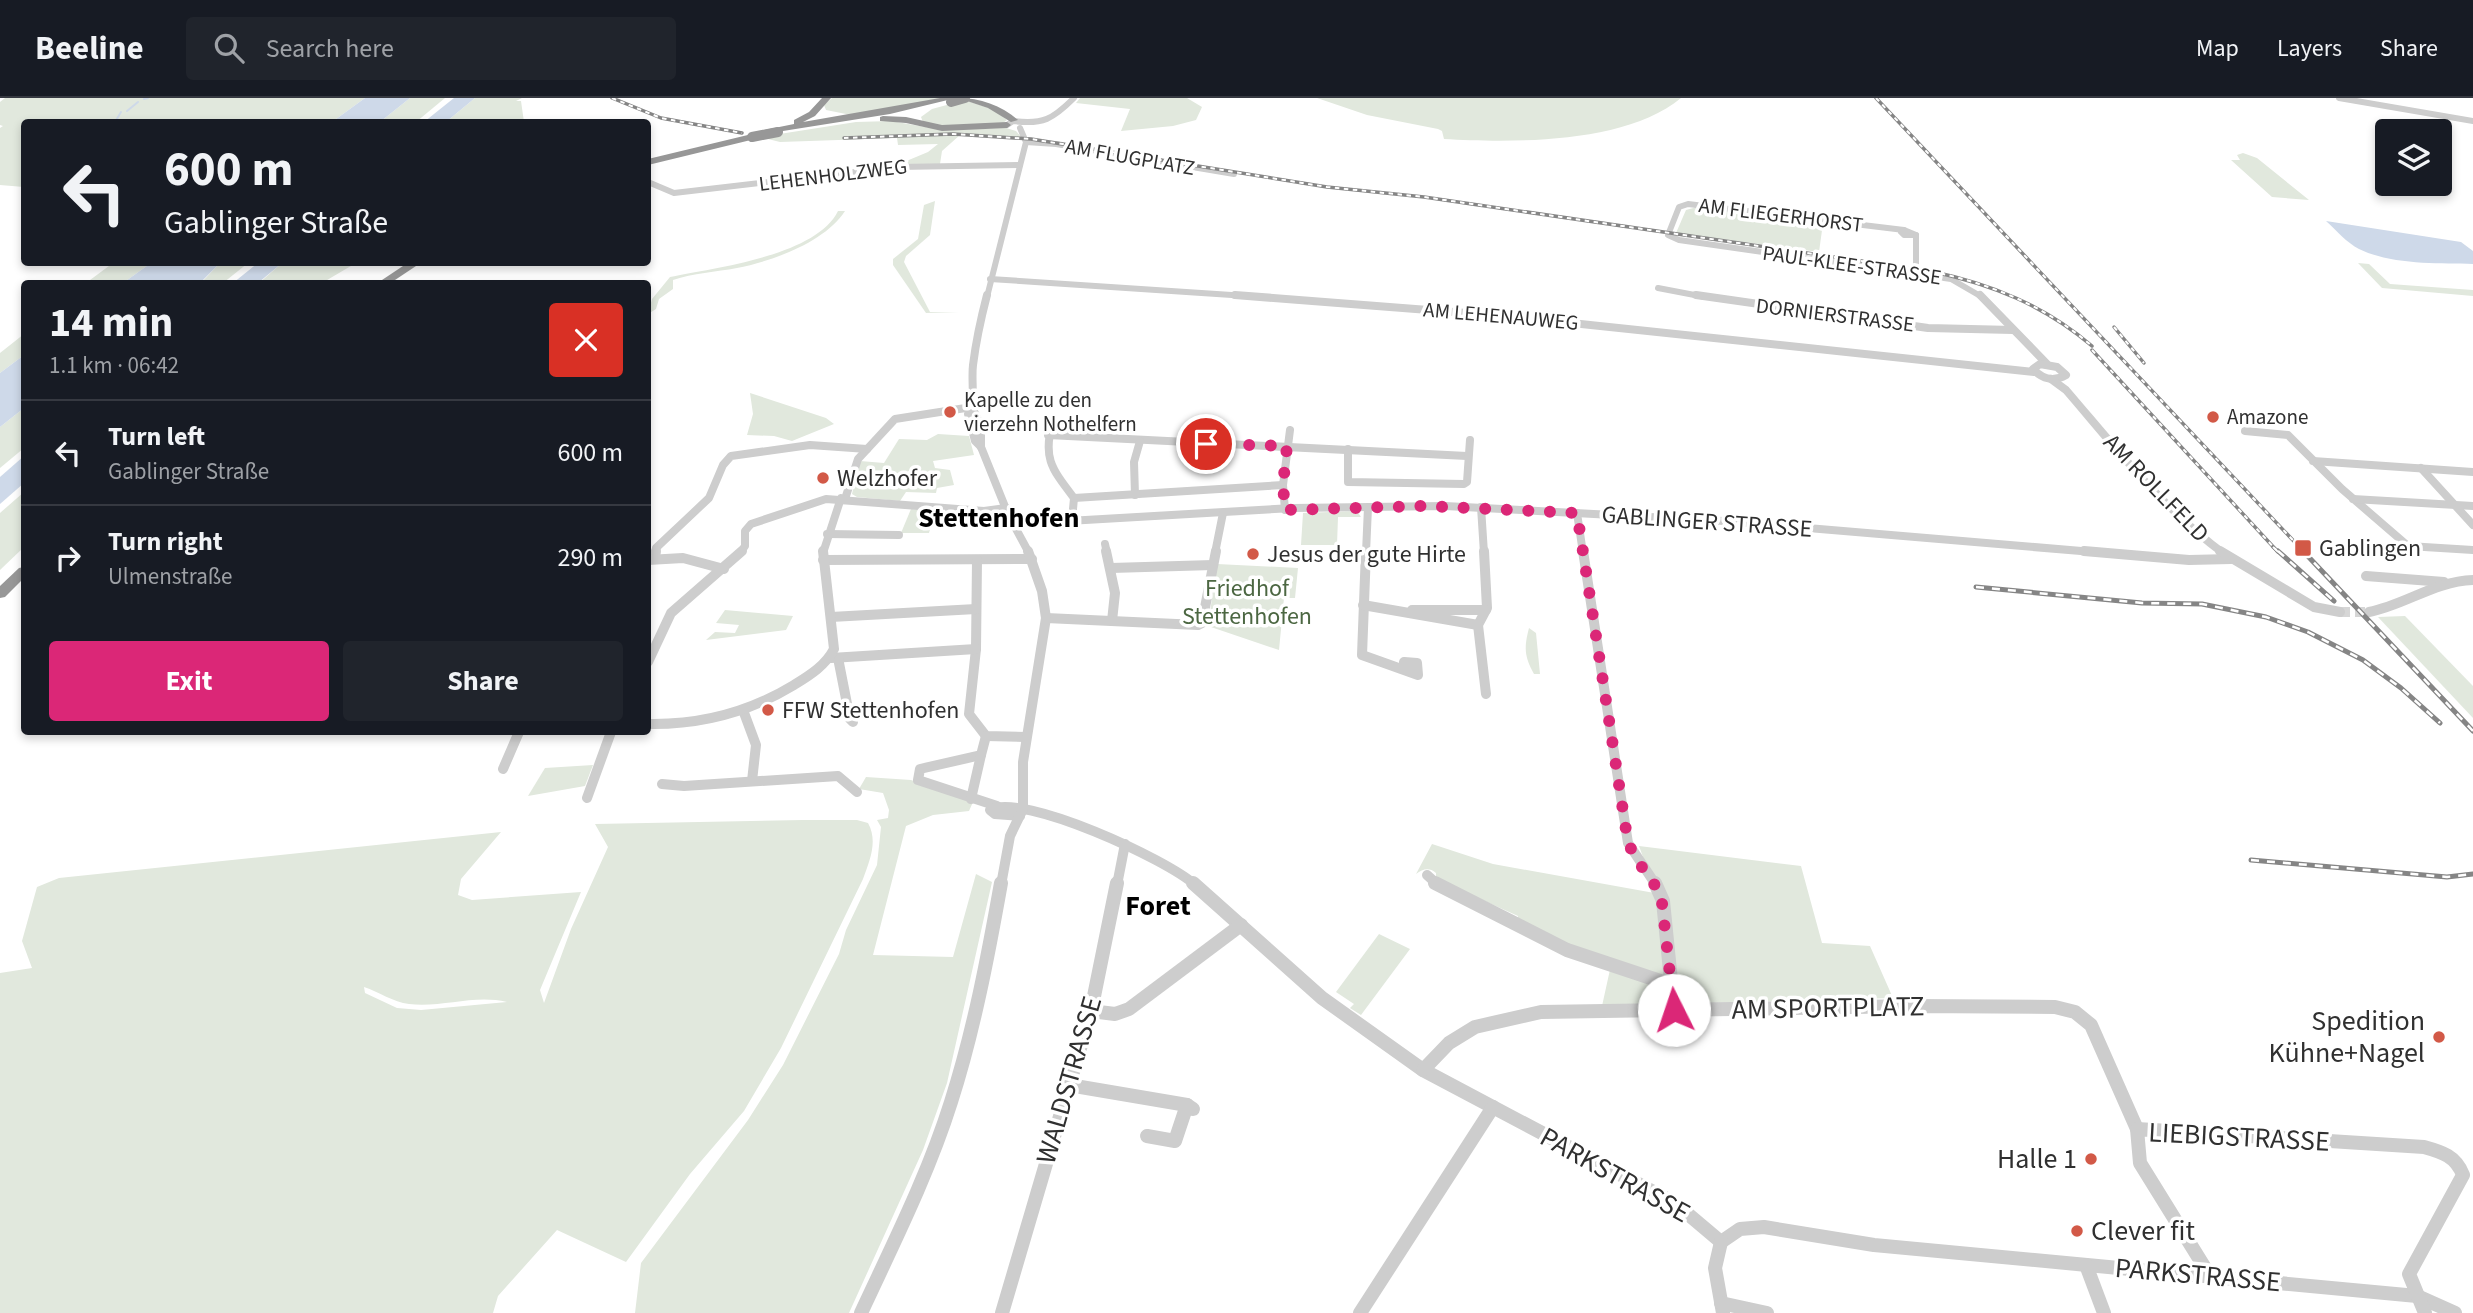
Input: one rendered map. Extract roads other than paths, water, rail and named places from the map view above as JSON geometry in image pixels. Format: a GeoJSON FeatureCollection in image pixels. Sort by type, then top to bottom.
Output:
{"type":"FeatureCollection","features":[{"type":"Feature","properties":{"kind":"highway"},"geometry":{"type":"LineString","coordinates":[[651,159],[741,136],[964,98],[991,106],[1014,125]]}},
{"type":"Feature","properties":{"kind":"highway"},"geometry":{"type":"LineString","coordinates":[[824,100],[823,110],[834,114],[871,115]]}},
{"type":"Feature","properties":{"kind":"highway"},"geometry":{"type":"LineString","coordinates":[[651,159],[771,131],[803,120],[824,100]]}},
{"type":"Feature","properties":{"kind":"highway"},"geometry":{"type":"LineString","coordinates":[[771,131],[853,121],[948,101]]}},
{"type":"Feature","properties":{"kind":"highway"},"geometry":{"type":"LineString","coordinates":[[924,125],[920,117],[923,113],[948,101]]}},
{"type":"Feature","properties":{"kind":"highway"},"geometry":{"type":"LineString","coordinates":[[853,121],[898,120],[951,129],[1014,125]]}},
{"type":"Feature","properties":{"kind":"highway"},"geometry":{"type":"LineString","coordinates":[[377,280],[399,266]]}},
{"type":"Feature","properties":{"kind":"highway"},"geometry":{"type":"LineString","coordinates":[[388,280],[410,266]]}},
{"type":"Feature","properties":{"kind":"highway"},"geometry":{"type":"LineString","coordinates":[[0,580],[21,561]]}},
{"type":"Feature","properties":{"kind":"highway"},"geometry":{"type":"LineString","coordinates":[[0,594],[21,574]]}},
{"type":"Feature","properties":{"kind":"street"},"geometry":{"type":"LineString","coordinates":[[1014,125],[1029,126],[1030,123],[1059,115],[1074,98]]}},
{"type":"Feature","properties":{"kind":"street"},"geometry":{"type":"LineString","coordinates":[[2339,98],[2473,121]]}},
{"type":"Feature","properties":{"kind":"street"},"geometry":{"type":"LineString","coordinates":[[861,1313],[937,1141],[960,1072],[987,963],[1010,836],[1022,813],[1023,761],[1046,618],[1042,591],[1032,559],[1006,508],[981,447],[975,441],[968,414],[972,407],[974,353],[1026,142],[1014,125]]}},
{"type":"Feature","properties":{"kind":"street","name":"AM FLUGPLATZ"},"geometry":{"type":"LineString","coordinates":[[1026,142],[1056,144],[1234,174]]}},
{"type":"Feature","properties":{"kind":"street","name":"LEHENHOLZWEG"},"geometry":{"type":"LineString","coordinates":[[651,183],[674,192],[898,167],[1020,165]]}},
{"type":"Feature","properties":{"kind":"street","name":"AM FLIEGERHORST"},"geometry":{"type":"LineString","coordinates":[[1679,240],[1668,234],[1679,206],[1688,204],[1916,234],[1916,267]]}},
{"type":"Feature","properties":{"kind":"street","name":"AM FLIEGERHORST"},"geometry":{"type":"LineString","coordinates":[[1904,233],[1916,245]]}},
{"type":"Feature","properties":{"kind":"street","name":"PAUL-KLEE-STRASSE"},"geometry":{"type":"LineString","coordinates":[[1679,240],[1951,279],[1986,298],[2013,330],[2035,365]]}},
{"type":"Feature","properties":{"kind":"street"},"geometry":{"type":"LineString","coordinates":[[982,316],[980,312],[986,285],[990,280]]}},
{"type":"Feature","properties":{"kind":"street","name":"AM LEHENAUWEG"},"geometry":{"type":"LineString","coordinates":[[990,280],[1506,316],[2010,368],[2035,365]]}},
{"type":"Feature","properties":{"kind":"street"},"geometry":{"type":"LineString","coordinates":[[990,291],[998,285],[1016,280]]}},
{"type":"Feature","properties":{"kind":"street","name":"DORNIERSTRASSE"},"geometry":{"type":"LineString","coordinates":[[1658,288],[1734,303],[1928,328],[2013,330]]}},
{"type":"Feature","properties":{"kind":"street"},"geometry":{"type":"LineString","coordinates":[[2035,365],[2047,365],[2064,371],[2066,375],[2062,379],[2051,379],[2035,365]]}},
{"type":"Feature","properties":{"kind":"street","name":"AM ROLLFELD"},"geometry":{"type":"LineString","coordinates":[[2051,379],[2066,390],[2161,500],[2197,534],[2231,559],[2292,595],[2320,609],[2340,612]]}},
{"type":"Feature","properties":{"kind":"street","name":"AM ROLLFELD"},"geometry":{"type":"LineString","coordinates":[[2062,379],[2066,390]]}},
{"type":"Feature","properties":{"kind":"street"},"geometry":{"type":"LineString","coordinates":[[853,722],[835,658],[823,560],[827,534],[853,469],[867,449],[895,419],[972,407]]}},
{"type":"Feature","properties":{"kind":"street"},"geometry":{"type":"LineString","coordinates":[[1053,421],[1046,444],[1050,467],[1074,498],[1072,520]]}},
{"type":"Feature","properties":{"kind":"street"},"geometry":{"type":"LineString","coordinates":[[1285,510],[1283,485],[1290,430]]}},
{"type":"Feature","properties":{"kind":"street"},"geometry":{"type":"LineString","coordinates":[[2245,431],[2286,433],[2353,499],[2407,546],[2473,550]]}},
{"type":"Feature","properties":{"kind":"street"},"geometry":{"type":"LineString","coordinates":[[1048,435],[1467,456]]}},
{"type":"Feature","properties":{"kind":"street"},"geometry":{"type":"LineString","coordinates":[[1348,449],[1346,480],[1352,483],[1464,484],[1467,482],[1469,440]]}},
{"type":"Feature","properties":{"kind":"street"},"geometry":{"type":"LineString","coordinates":[[1135,495],[1134,462],[1140,441]]}},
{"type":"Feature","properties":{"kind":"street"},"geometry":{"type":"LineString","coordinates":[[724,569],[683,558],[651,559],[656,548],[709,498],[715,488],[721,465],[731,456],[810,445],[867,449]]}},
{"type":"Feature","properties":{"kind":"street"},"geometry":{"type":"LineString","coordinates":[[2313,461],[2473,472]]}},
{"type":"Feature","properties":{"kind":"street"},"geometry":{"type":"LineString","coordinates":[[2421,468],[2473,526]]}},
{"type":"Feature","properties":{"kind":"street"},"geometry":{"type":"LineString","coordinates":[[1074,498],[1283,485]]}},
{"type":"Feature","properties":{"kind":"street"},"geometry":{"type":"LineString","coordinates":[[651,656],[670,613],[742,551],[745,531],[751,524],[817,502],[843,498],[984,511],[1006,508]]}},
{"type":"Feature","properties":{"kind":"street"},"geometry":{"type":"LineString","coordinates":[[2353,499],[2473,506]]}},
{"type":"Feature","properties":{"kind":"street"},"geometry":{"type":"LineString","coordinates":[[1368,507],[1363,656],[1404,670]]}},
{"type":"Feature","properties":{"kind":"street"},"geometry":{"type":"LineString","coordinates":[[1481,507],[1487,590],[1486,610],[1478,625],[1486,694]]}},
{"type":"Feature","properties":{"kind":"street","name":"GABLINGER STRASSE"},"geometry":{"type":"LineString","coordinates":[[1014,524],[1285,510],[1481,507],[2209,561],[2231,559]]}},
{"type":"Feature","properties":{"kind":"street"},"geometry":{"type":"LineString","coordinates":[[1046,618],[1198,625],[1202,623],[1223,513]]}},
{"type":"Feature","properties":{"kind":"street"},"geometry":{"type":"LineString","coordinates":[[1577,513],[1628,843],[1661,894],[1674,1010]]}},
{"type":"Feature","properties":{"kind":"street"},"geometry":{"type":"LineString","coordinates":[[827,534],[899,535]]}},
{"type":"Feature","properties":{"kind":"street"},"geometry":{"type":"LineString","coordinates":[[1105,544],[1115,601],[1112,621]]}},
{"type":"Feature","properties":{"kind":"street"},"geometry":{"type":"LineString","coordinates":[[823,560],[1032,559]]}},
{"type":"Feature","properties":{"kind":"street"},"geometry":{"type":"LineString","coordinates":[[977,560],[976,649],[969,714],[986,736]]}},
{"type":"Feature","properties":{"kind":"street"},"geometry":{"type":"LineString","coordinates":[[2209,561],[2220,570]]}},
{"type":"Feature","properties":{"kind":"street"},"geometry":{"type":"LineString","coordinates":[[1111,568],[1213,565]]}},
{"type":"Feature","properties":{"kind":"street"},"geometry":{"type":"LineString","coordinates":[[2366,576],[2444,582],[2473,580]]}},
{"type":"Feature","properties":{"kind":"street"},"geometry":{"type":"LineString","coordinates":[[2369,612],[2395,607],[2444,582]]}},
{"type":"Feature","properties":{"kind":"street"},"geometry":{"type":"LineString","coordinates":[[1363,605],[1411,610],[1486,610]]}},
{"type":"Feature","properties":{"kind":"street"},"geometry":{"type":"LineString","coordinates":[[831,617],[976,609]]}},
{"type":"Feature","properties":{"kind":"street"},"geometry":{"type":"LineString","coordinates":[[1411,610],[1422,615],[1478,625]]}},
{"type":"Feature","properties":{"kind":"street"},"geometry":{"type":"LineString","coordinates":[[651,724],[710,718],[743,710],[811,674],[835,658],[976,649]]}},
{"type":"Feature","properties":{"kind":"street"},"geometry":{"type":"LineString","coordinates":[[743,710],[756,744],[752,781]]}},
{"type":"Feature","properties":{"kind":"street"},"geometry":{"type":"LineString","coordinates":[[503,769],[518,735]]}},
{"type":"Feature","properties":{"kind":"street"},"geometry":{"type":"LineString","coordinates":[[587,798],[610,735]]}},
{"type":"Feature","properties":{"kind":"street"},"geometry":{"type":"LineString","coordinates":[[986,736],[1026,737]]}},
{"type":"Feature","properties":{"kind":"street"},"geometry":{"type":"LineString","coordinates":[[971,799],[986,736]]}},
{"type":"Feature","properties":{"kind":"street","name":"PARKSTRASSE"},"geometry":{"type":"LineString","coordinates":[[981,755],[920,769],[918,780],[1022,813],[1052,814],[1171,867],[1328,1003],[1423,1070],[1676,1204],[1721,1242],[1740,1229],[1764,1227],[1874,1245],[2417,1296],[2455,1313]]}},
{"type":"Feature","properties":{"kind":"street"},"geometry":{"type":"LineString","coordinates":[[662,784],[684,786],[838,776],[857,792]]}},
{"type":"Feature","properties":{"kind":"street","name":"WALDSTRASSE"},"geometry":{"type":"LineString","coordinates":[[1002,1313],[1091,1011],[1125,845]]}},
{"type":"Feature","properties":{"kind":"street"},"geometry":{"type":"LineString","coordinates":[[1427,875],[1433,882],[1567,950],[1672,985]]}},
{"type":"Feature","properties":{"kind":"street"},"geometry":{"type":"LineString","coordinates":[[1091,1011],[1115,1014],[1129,1009],[1241,925]]}},
{"type":"Feature","properties":{"kind":"street","name":"AM SPORTPLATZ"},"geometry":{"type":"LineString","coordinates":[[1423,1070],[1452,1039],[1494,1019],[1541,1012],[1914,1006],[2055,1007],[2070,1009],[2084,1017],[2091,1025],[2137,1129]]}},
{"type":"Feature","properties":{"kind":"street"},"geometry":{"type":"LineString","coordinates":[[1069,1085],[1190,1107],[1175,1141],[1147,1136]]}},
{"type":"Feature","properties":{"kind":"street"},"geometry":{"type":"LineString","coordinates":[[1360,1313],[1493,1107]]}},
{"type":"Feature","properties":{"kind":"street","name":"LIEBIGSTRASSE"},"geometry":{"type":"LineString","coordinates":[[2210,1276],[2140,1164],[2137,1129],[2424,1147],[2446,1152],[2460,1163],[2463,1175],[2409,1274],[2417,1296]]}},
{"type":"Feature","properties":{"kind":"street"},"geometry":{"type":"LineString","coordinates":[[1721,1242],[1716,1253],[1714,1270],[1722,1308],[1767,1313]]}},
{"type":"Feature","properties":{"kind":"street"},"geometry":{"type":"LineString","coordinates":[[2086,1265],[2104,1313]]}},
{"type":"Feature","properties":{"kind":"street"},"geometry":{"type":"LineString","coordinates":[[2417,1296],[2425,1313]]}},
{"type":"Feature","properties":{"kind":"water"},"geometry":{"type":"Polygon","coordinates":[[[365,98],[410,98],[384,119],[336,119],[365,98]]]}},
{"type":"Feature","properties":{"kind":"water"},"geometry":{"type":"Polygon","coordinates":[[[454,98],[475,98],[450,119],[428,119],[454,98]]]}},
{"type":"Feature","properties":{"kind":"water"},"geometry":{"type":"Polygon","coordinates":[[[2326,221],[2461,242],[2473,251],[2473,264],[2415,262],[2372,254],[2350,243],[2326,221]]]}},
{"type":"Feature","properties":{"kind":"water"},"geometry":{"type":"Polygon","coordinates":[[[147,266],[217,266],[203,280],[127,280],[147,266]]]}},
{"type":"Feature","properties":{"kind":"water"},"geometry":{"type":"Polygon","coordinates":[[[254,266],[278,266],[262,280],[237,280],[254,266]]]}},
{"type":"Feature","properties":{"kind":"water"},"geometry":{"type":"Polygon","coordinates":[[[21,357],[21,410],[0,427],[0,373],[21,357]]]}},
{"type":"Feature","properties":{"kind":"water"},"geometry":{"type":"Polygon","coordinates":[[[21,459],[21,486],[0,504],[0,477],[21,459]]]}},
{"type":"Feature","properties":{"kind":"waterway"},"geometry":{"type":"LineString","coordinates":[[144,99],[148,98]]}},
{"type":"Feature","properties":{"kind":"waterway"},"geometry":{"type":"LineString","coordinates":[[127,111],[138,102]]}},
{"type":"Feature","properties":{"kind":"waterway"},"geometry":{"type":"LineString","coordinates":[[117,119],[121,112]]}},
{"type":"Feature","properties":{"kind":"tunnel"},"geometry":{"type":"LineString","coordinates":[[2340,612],[2369,612]]}},
{"type":"Feature","properties":{"kind":"railway"},"geometry":{"type":"LineString","coordinates":[[612,98],[661,118],[742,133]]}},
{"type":"Feature","properties":{"kind":"railway"},"geometry":{"type":"LineString","coordinates":[[1876,98],[2305,553]]}},
{"type":"Feature","properties":{"kind":"railway"},"geometry":{"type":"LineString","coordinates":[[844,138],[953,134],[1031,139],[1327,187],[1424,197],[1930,271],[1974,282],[2016,298],[2055,319],[2092,346]]}},
{"type":"Feature","properties":{"kind":"railway"},"geometry":{"type":"LineString","coordinates":[[2114,327],[2144,363]]}},
{"type":"Feature","properties":{"kind":"railway"},"geometry":{"type":"LineString","coordinates":[[2092,350],[2275,549]]}},
{"type":"Feature","properties":{"kind":"railway"},"geometry":{"type":"LineString","coordinates":[[2275,549],[2280,553]]}},
{"type":"Feature","properties":{"kind":"railway"},"geometry":{"type":"LineString","coordinates":[[2275,549],[2278,552]]}},
{"type":"Feature","properties":{"kind":"railway"},"geometry":{"type":"LineString","coordinates":[[2278,551],[2334,601]]}},
{"type":"Feature","properties":{"kind":"railway"},"geometry":{"type":"LineString","coordinates":[[2303,551],[2473,731]]}},
{"type":"Feature","properties":{"kind":"railway"},"geometry":{"type":"LineString","coordinates":[[1976,587],[2142,603],[2202,604],[2266,617],[2308,632],[2363,660],[2401,688],[2440,723]]}},
{"type":"Feature","properties":{"kind":"railway"},"geometry":{"type":"LineString","coordinates":[[2251,860],[2447,877],[2473,874]]}},
{"type":"Feature","properties":{"kind":"place","name":"Kapelle zu den vierzehn Nothelfern"},"geometry":{"type":"Point","coordinates":[950,412]}},
{"type":"Feature","properties":{"kind":"place","name":"Amazone"},"geometry":{"type":"Point","coordinates":[2213,417]}},
{"type":"Feature","properties":{"kind":"place","name":"Welzhofer"},"geometry":{"type":"Point","coordinates":[823,478]}},
{"type":"Feature","properties":{"kind":"place","name":"Gablingen"},"geometry":{"type":"Point","coordinates":[2303,548]}},
{"type":"Feature","properties":{"kind":"place","name":"Jesus der gute Hirte"},"geometry":{"type":"Point","coordinates":[1253,554]}},
{"type":"Feature","properties":{"kind":"place","name":"FFW Stettenhofen"},"geometry":{"type":"Point","coordinates":[768,710]}},
{"type":"Feature","properties":{"kind":"place","name":"Spedition Kühne+Nagel"},"geometry":{"type":"Point","coordinates":[2439,1037]}},
{"type":"Feature","properties":{"kind":"place","name":"Halle 1"},"geometry":{"type":"Point","coordinates":[2091,1159]}},
{"type":"Feature","properties":{"kind":"place","name":"Clever fit"},"geometry":{"type":"Point","coordinates":[2077,1231]}},
{"type":"Feature","properties":{"kind":"district","name":"Stettenhofen"},"geometry":{"type":"Point","coordinates":[999,518]}},
{"type":"Feature","properties":{"kind":"district","name":"Foret"},"geometry":{"type":"Point","coordinates":[1158,906]}},
{"type":"Feature","properties":{"kind":"park label","name":"Friedhof Stettenhofen"},"geometry":{"type":"Point","coordinates":[1247,602]}}]}
